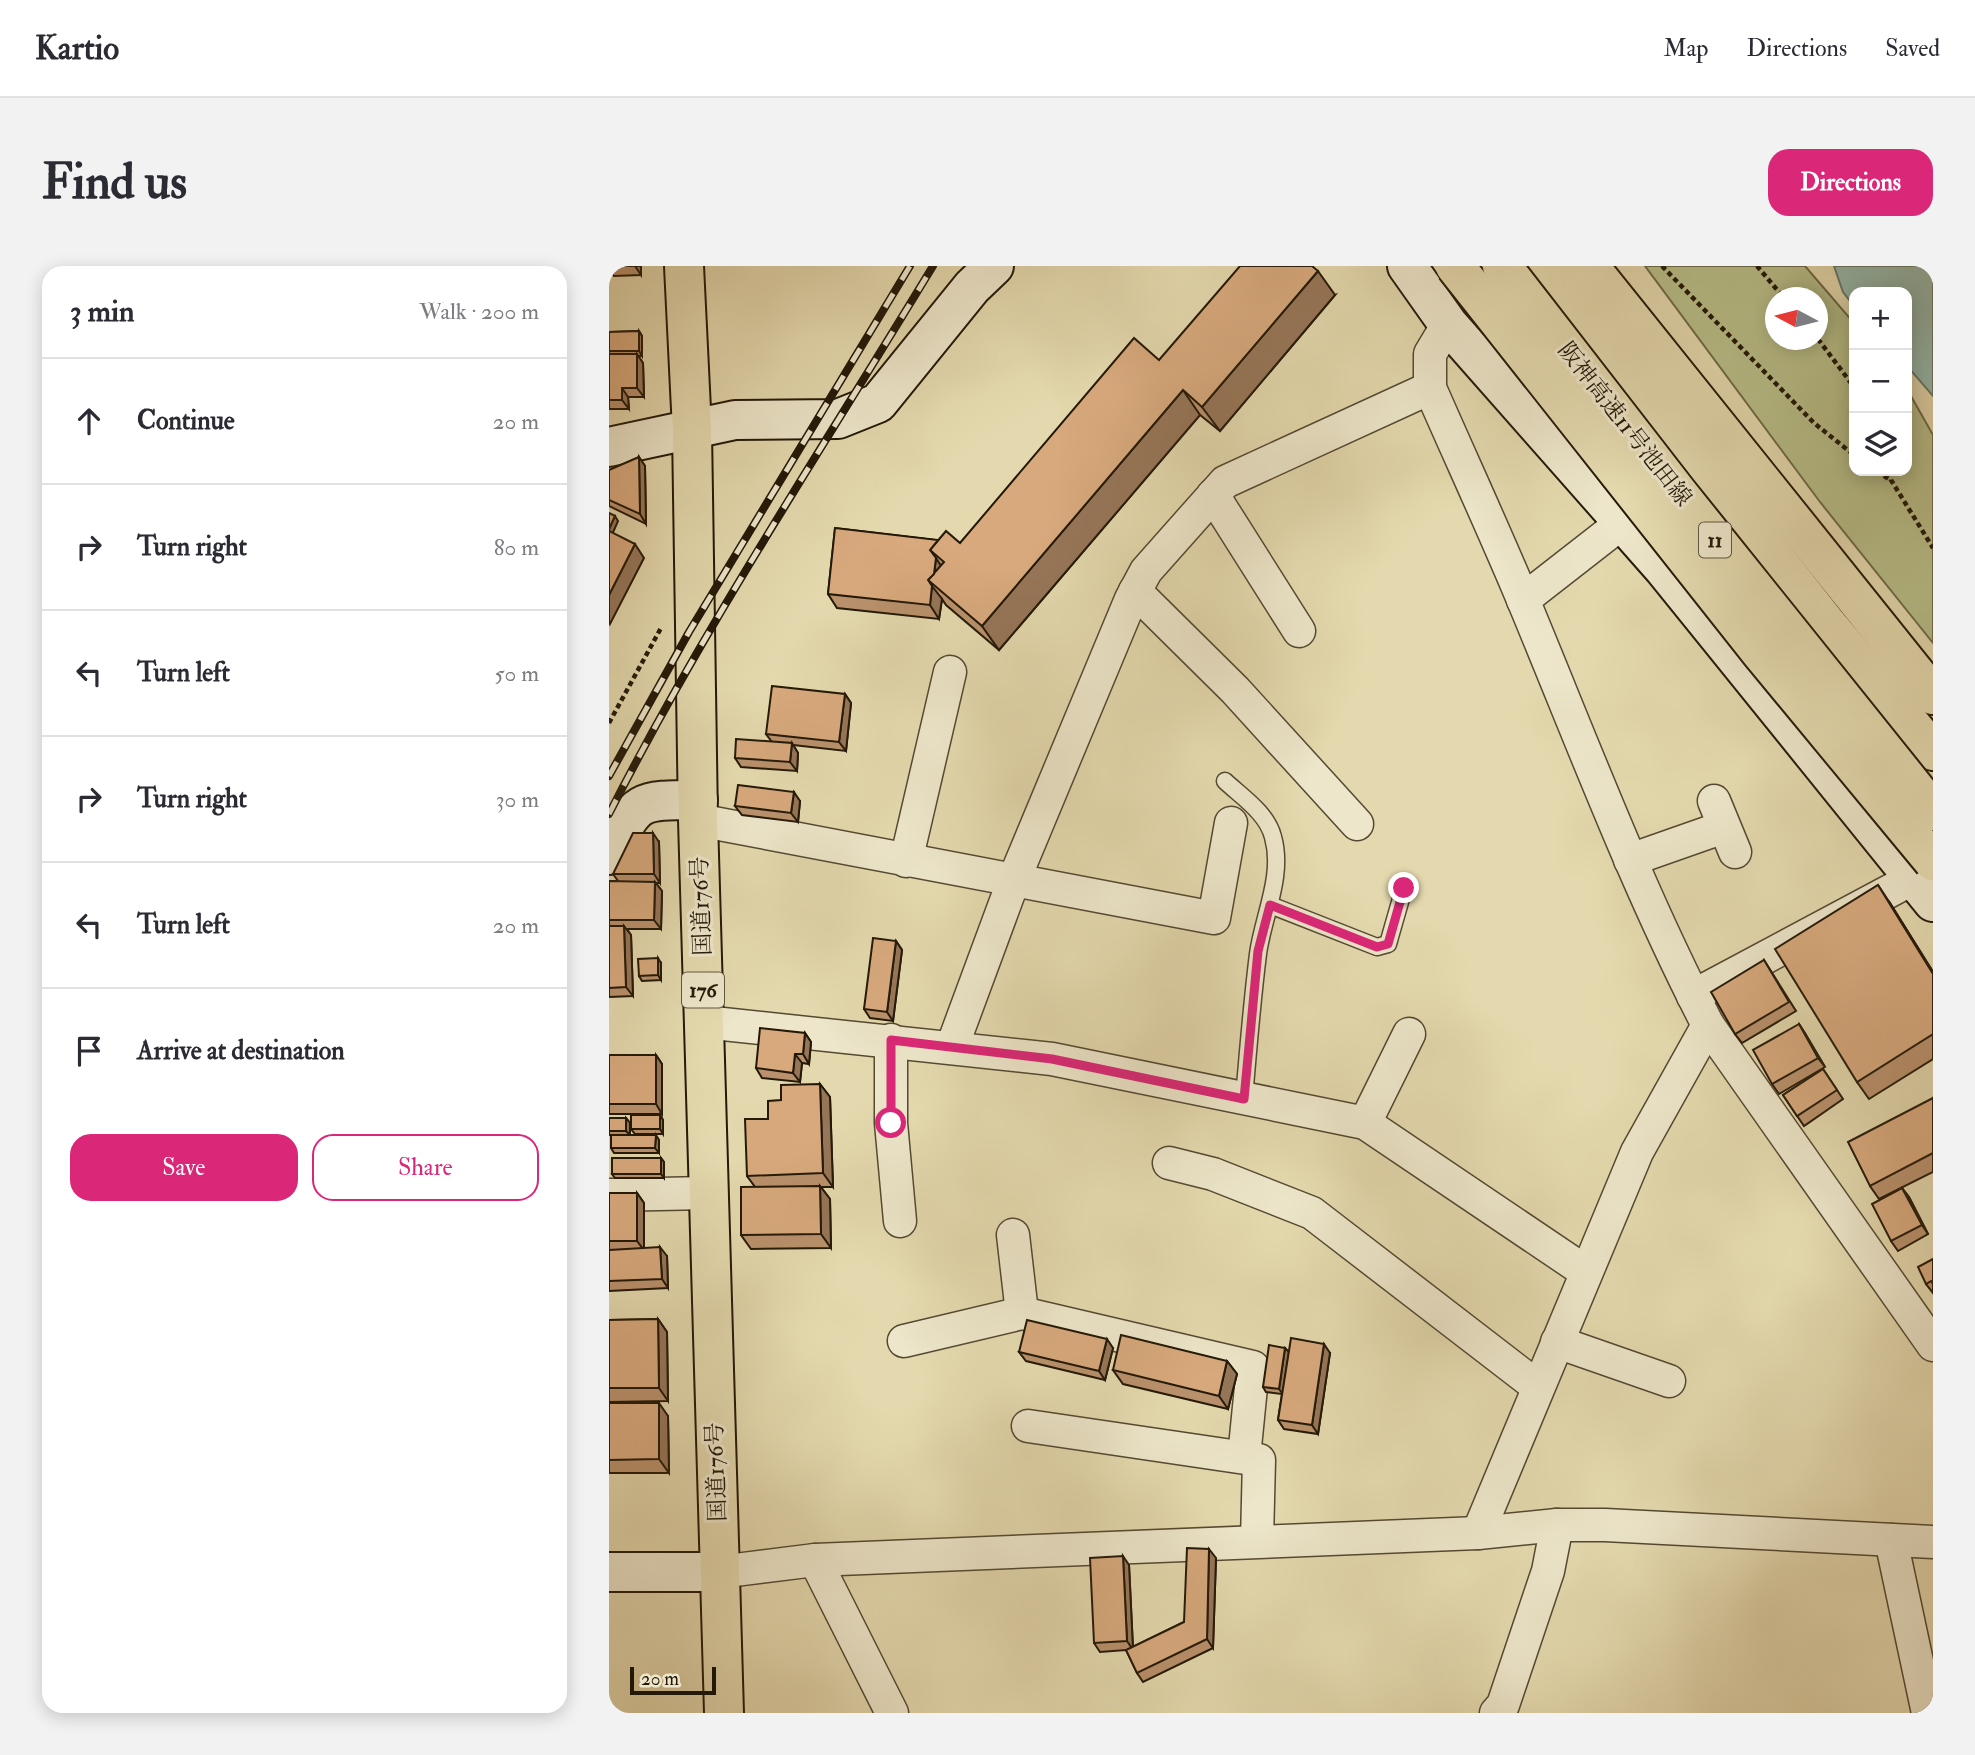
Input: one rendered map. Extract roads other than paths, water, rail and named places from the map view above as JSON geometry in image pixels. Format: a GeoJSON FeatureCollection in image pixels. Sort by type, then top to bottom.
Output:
{"type":"FeatureCollection","features":[{"type":"Feature","properties":{"kind":"highway","name":"国道176号"},"geometry":{"type":"LineString","coordinates":[[684,266],[692,429],[698,810],[725,1713]]}},
{"type":"Feature","properties":{"kind":"highway"},"geometry":{"type":"LineString","coordinates":[[1455,266],[1761,653],[1927,880]]}},
{"type":"Feature","properties":{"kind":"highway","name":"阪神高速11号池田線"},"geometry":{"type":"LineString","coordinates":[[1502,266],[1678,493],[1933,811]]}},
{"type":"Feature","properties":{"kind":"highway","name":"阪神高速11号池田線"},"geometry":{"type":"LineString","coordinates":[[1546,266],[1826,623],[1933,751]]}},
{"type":"Feature","properties":{"kind":"highway"},"geometry":{"type":"LineString","coordinates":[[1590,266],[1933,695]]}},
{"type":"Feature","properties":{"kind":"street"},"geometry":{"type":"LineString","coordinates":[[609,447],[735,420],[838,419],[878,402],[972,287],[994,266]]}},
{"type":"Feature","properties":{"kind":"street"},"geometry":{"type":"LineString","coordinates":[[1407,266],[1448,324],[1625,523],[1927,880],[1693,996]]}},
{"type":"Feature","properties":{"kind":"street"},"geometry":{"type":"LineString","coordinates":[[1523,600],[1625,523],[1670,481],[1670,446],[1524,266]]}},
{"type":"Feature","properties":{"kind":"street"},"geometry":{"type":"LineString","coordinates":[[1448,324],[1430,354],[1430,388],[1523,600],[1630,860],[1693,996],[1708,1025],[1933,1345]]}},
{"type":"Feature","properties":{"kind":"street"},"geometry":{"type":"LineString","coordinates":[[952,1047],[1013,882],[1135,591],[1146,572],[1225,482],[1430,388]]}},
{"type":"Feature","properties":{"kind":"street"},"geometry":{"type":"LineString","coordinates":[[1213,495],[1299,631]]}},
{"type":"Feature","properties":{"kind":"street"},"geometry":{"type":"LineString","coordinates":[[1135,591],[1235,690],[1357,824]]}},
{"type":"Feature","properties":{"kind":"street"},"geometry":{"type":"LineString","coordinates":[[906,861],[950,671]]}},
{"type":"Feature","properties":{"kind":"street"},"geometry":{"type":"LineString","coordinates":[[609,855],[631,811],[651,800],[906,861],[1215,918],[1231,823]]}},
{"type":"Feature","properties":{"kind":"street"},"geometry":{"type":"LineString","coordinates":[[1630,860],[1725,827]]}},
{"type":"Feature","properties":{"kind":"street"},"geometry":{"type":"LineString","coordinates":[[704,1022],[1052,1059],[1365,1124],[1586,1272]]}},
{"type":"Feature","properties":{"kind":"street"},"geometry":{"type":"LineString","coordinates":[[1478,1533],[1637,1152],[1708,1025]]}},
{"type":"Feature","properties":{"kind":"street"},"geometry":{"type":"LineString","coordinates":[[1365,1124],[1409,1034]]}},
{"type":"Feature","properties":{"kind":"street"},"geometry":{"type":"LineString","coordinates":[[891,1040],[891,1123],[900,1221]]}},
{"type":"Feature","properties":{"kind":"street"},"geometry":{"type":"LineString","coordinates":[[1169,1163],[1213,1174],[1313,1213],[1538,1387]]}},
{"type":"Feature","properties":{"kind":"street"},"geometry":{"type":"LineString","coordinates":[[609,1195],[708,1193]]}},
{"type":"Feature","properties":{"kind":"street"},"geometry":{"type":"LineString","coordinates":[[1013,1235],[1022,1313]]}},
{"type":"Feature","properties":{"kind":"street"},"geometry":{"type":"LineString","coordinates":[[904,1341],[1022,1313],[1253,1367],[1244,1457]]}},
{"type":"Feature","properties":{"kind":"street"},"geometry":{"type":"LineString","coordinates":[[1557,1342],[1669,1381]]}},
{"type":"Feature","properties":{"kind":"street"},"geometry":{"type":"LineString","coordinates":[[1028,1426],[1259,1460],[1257,1540]]}},
{"type":"Feature","properties":{"kind":"street"},"geometry":{"type":"LineString","coordinates":[[609,1572],[719,1572],[815,1560],[1478,1533],[1557,1525],[1605,1525],[1933,1542]]}},
{"type":"Feature","properties":{"kind":"street"},"geometry":{"type":"LineString","coordinates":[[1505,1710],[1548,1571],[1557,1525]]}},
{"type":"Feature","properties":{"kind":"street"},"geometry":{"type":"LineString","coordinates":[[1891,1539],[1928,1713]]}},
{"type":"Feature","properties":{"kind":"street"},"geometry":{"type":"LineString","coordinates":[[815,1560],[893,1713]]}},
{"type":"Feature","properties":{"kind":"lane"},"geometry":{"type":"LineString","coordinates":[[1225,781],[1267,820],[1274,839],[1275,869],[1270,905],[1258,951],[1244,1099]]}},
{"type":"Feature","properties":{"kind":"lane"},"geometry":{"type":"LineString","coordinates":[[1270,905],[1377,947],[1388,944],[1404,888]]}},
{"type":"Feature","properties":{"kind":"water"},"geometry":{"type":"Polygon","coordinates":[[[1834,266],[1933,266],[1933,396],[1912,372],[1912,287],[1849,287],[1849,300],[1843,292],[1834,266]]]}},
{"type":"Feature","properties":{"kind":"railway"},"geometry":{"type":"LineString","coordinates":[[609,776],[689,632],[910,266]]}},
{"type":"Feature","properties":{"kind":"railway"},"geometry":{"type":"LineString","coordinates":[[609,814],[725,606],[933,266]]}}]}
